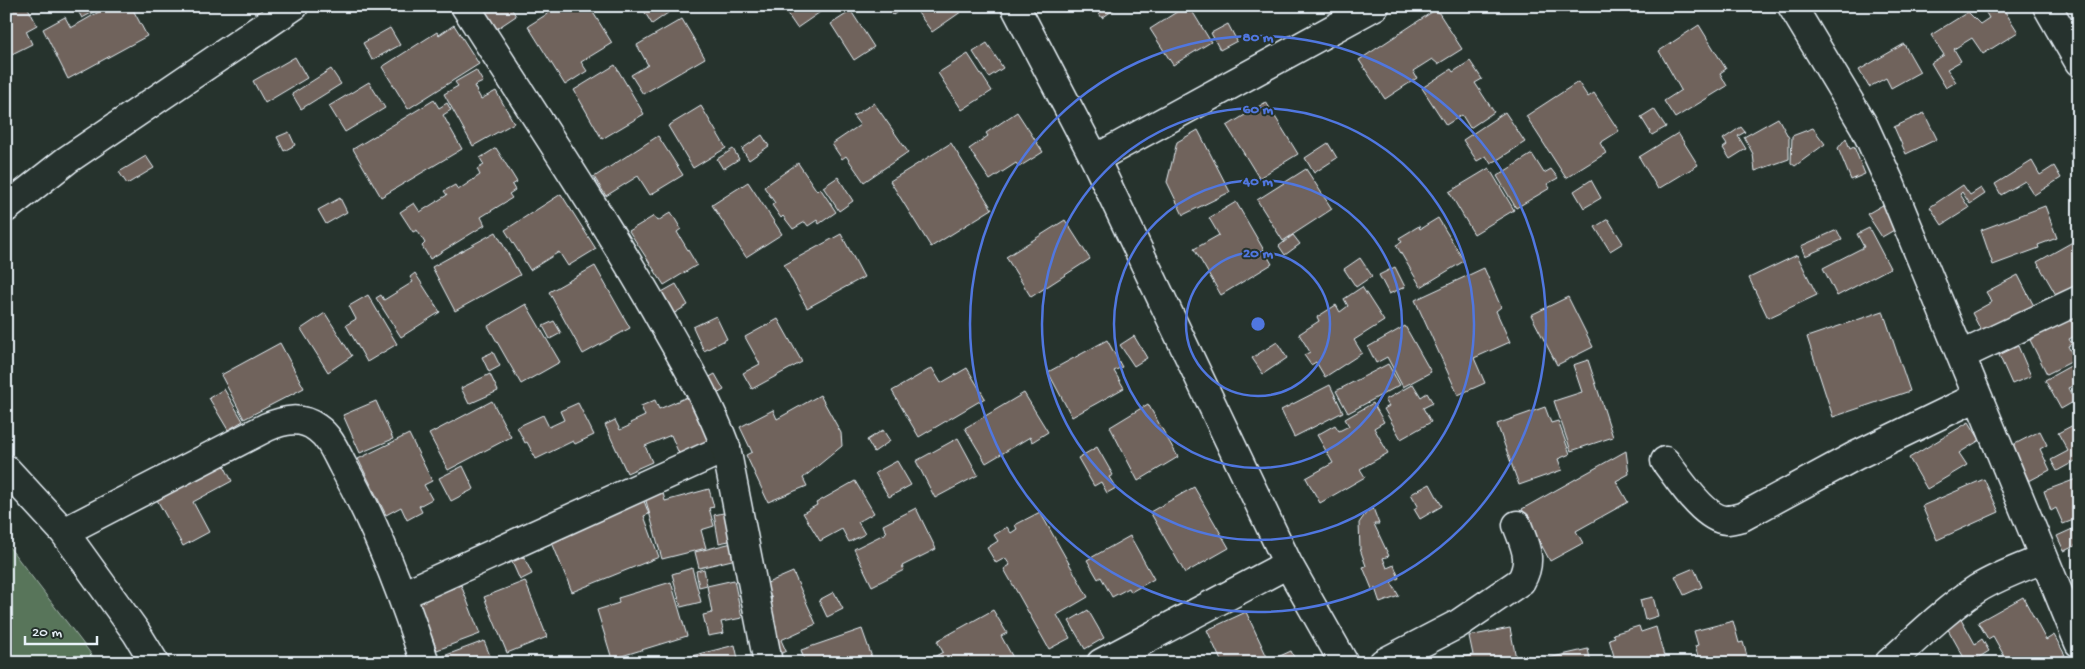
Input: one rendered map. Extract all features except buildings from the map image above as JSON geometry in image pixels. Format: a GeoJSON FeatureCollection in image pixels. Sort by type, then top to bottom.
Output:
{"type":"FeatureCollection","features":[{"type":"Feature","properties":{"kind":"street"},"geometry":{"type":"LineString","coordinates":[[6,208],[67,160],[294,6]]}},
{"type":"Feature","properties":{"kind":"street"},"geometry":{"type":"LineString","coordinates":[[465,6],[626,258],[716,422],[726,448],[768,663]]}},
{"type":"Feature","properties":{"kind":"street"},"geometry":{"type":"LineString","coordinates":[[1016,6],[1095,159],[1288,564],[1344,663]]}},
{"type":"Feature","properties":{"kind":"street"},"geometry":{"type":"LineString","coordinates":[[1095,159],[1375,6]]}},
{"type":"Feature","properties":{"kind":"street"},"geometry":{"type":"LineString","coordinates":[[2047,6],[2079,62]]}},
{"type":"Feature","properties":{"kind":"street"},"geometry":{"type":"LineString","coordinates":[[1799,9],[1864,126],[1962,355],[1977,397],[2043,559],[2079,642]]}},
{"type":"Feature","properties":{"kind":"street"},"geometry":{"type":"LineString","coordinates":[[1962,355],[2079,300]]}},
{"type":"Feature","properties":{"kind":"street"},"geometry":{"type":"LineString","coordinates":[[1665,461],[1699,504],[1714,516],[1726,520],[1742,517],[1855,456],[1977,397]]}},
{"type":"Feature","properties":{"kind":"street"},"geometry":{"type":"LineString","coordinates":[[64,532],[267,427],[282,421],[295,420],[313,425],[328,439],[355,486],[402,595],[425,663]]}},
{"type":"Feature","properties":{"kind":"street"},"geometry":{"type":"LineString","coordinates":[[402,595],[726,448]]}},
{"type":"Feature","properties":{"kind":"street"},"geometry":{"type":"LineString","coordinates":[[6,469],[64,532],[136,632],[155,663]]}},
{"type":"Feature","properties":{"kind":"street"},"geometry":{"type":"LineString","coordinates":[[1383,663],[1458,624],[1521,581],[1527,570],[1528,559],[1517,525]]}},
{"type":"Feature","properties":{"kind":"street"},"geometry":{"type":"LineString","coordinates":[[1889,663],[1954,606],[1977,590],[2000,577],[2043,559]]}},
{"type":"Feature","properties":{"kind":"street"},"geometry":{"type":"LineString","coordinates":[[1102,663],[1288,564]]}},
{"type":"Feature","properties":{"kind":"green space"},"geometry":{"type":"Polygon","coordinates":[[[6,543],[98,663],[6,663],[6,543]]]}}]}
